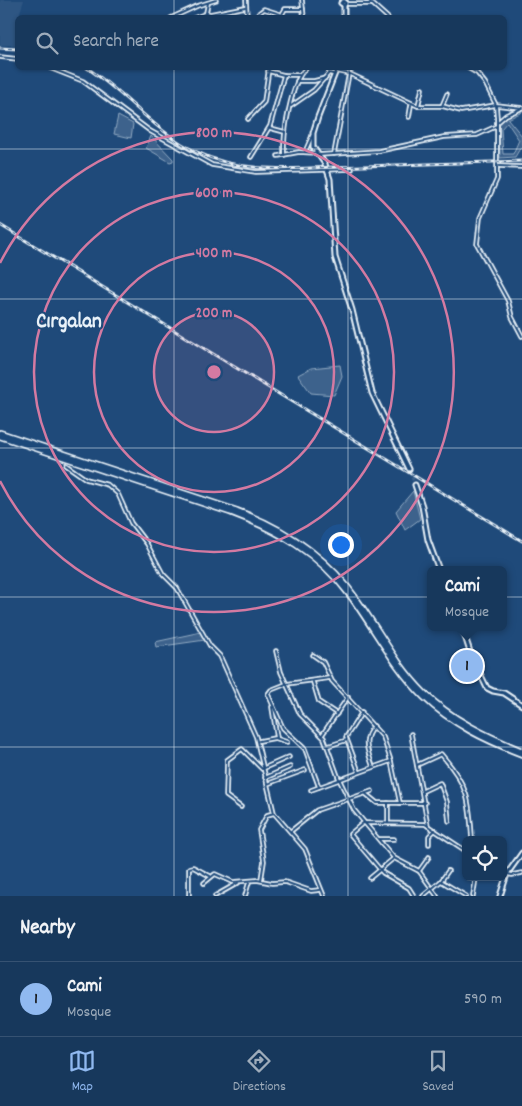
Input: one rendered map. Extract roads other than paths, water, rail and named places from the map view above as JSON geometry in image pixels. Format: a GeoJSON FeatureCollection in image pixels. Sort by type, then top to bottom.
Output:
{"type":"FeatureCollection","features":[{"type":"Feature","properties":{"kind":"highway"},"geometry":{"type":"LineString","coordinates":[[0,434],[237,511],[286,533],[315,553],[341,579],[408,674],[432,700],[467,725],[522,752]]}},
{"type":"Feature","properties":{"kind":"street"},"geometry":{"type":"LineString","coordinates":[[178,15],[216,0]]}},
{"type":"Feature","properties":{"kind":"street"},"geometry":{"type":"LineString","coordinates":[[246,0],[246,15]]}},
{"type":"Feature","properties":{"kind":"street"},"geometry":{"type":"LineString","coordinates":[[302,0],[304,15]]}},
{"type":"Feature","properties":{"kind":"street"},"geometry":{"type":"LineString","coordinates":[[368,0],[385,15]]}},
{"type":"Feature","properties":{"kind":"street"},"geometry":{"type":"LineString","coordinates":[[207,13],[208,2]]}},
{"type":"Feature","properties":{"kind":"street"},"geometry":{"type":"LineString","coordinates":[[344,15],[343,2],[372,4]]}},
{"type":"Feature","properties":{"kind":"street"},"geometry":{"type":"LineString","coordinates":[[202,15],[245,7]]}},
{"type":"Feature","properties":{"kind":"street"},"geometry":{"type":"LineString","coordinates":[[281,15],[287,8],[303,8]]}},
{"type":"Feature","properties":{"kind":"street"},"geometry":{"type":"LineString","coordinates":[[259,13],[264,9],[278,15]]}},
{"type":"Feature","properties":{"kind":"street"},"geometry":{"type":"LineString","coordinates":[[0,57],[15,59]]}},
{"type":"Feature","properties":{"kind":"street"},"geometry":{"type":"LineString","coordinates":[[55,70],[83,81],[150,131],[212,165],[256,172],[352,169]]}},
{"type":"Feature","properties":{"kind":"street"},"geometry":{"type":"LineString","coordinates":[[248,119],[264,102],[268,70]]}},
{"type":"Feature","properties":{"kind":"street"},"geometry":{"type":"LineString","coordinates":[[271,70],[284,75],[299,75]]}},
{"type":"Feature","properties":{"kind":"street"},"geometry":{"type":"LineString","coordinates":[[284,155],[285,132],[291,106],[299,75],[304,70]]}},
{"type":"Feature","properties":{"kind":"street"},"geometry":{"type":"LineString","coordinates":[[470,70],[483,80],[496,106],[497,124],[497,179],[480,218],[478,248],[508,301],[512,317],[522,336]]}},
{"type":"Feature","properties":{"kind":"street"},"geometry":{"type":"LineString","coordinates":[[291,106],[314,90],[329,73],[336,71],[349,73],[418,106],[442,106],[461,111],[496,106],[522,109]]}},
{"type":"Feature","properties":{"kind":"street"},"geometry":{"type":"LineString","coordinates":[[305,152],[314,133],[336,71]]}},
{"type":"Feature","properties":{"kind":"street"},"geometry":{"type":"LineString","coordinates":[[334,154],[349,73]]}},
{"type":"Feature","properties":{"kind":"street"},"geometry":{"type":"LineString","coordinates":[[251,157],[269,128],[284,75]]}},
{"type":"Feature","properties":{"kind":"street"},"geometry":{"type":"LineString","coordinates":[[297,81],[314,81],[326,78]]}},
{"type":"Feature","properties":{"kind":"street"},"geometry":{"type":"LineString","coordinates":[[418,106],[422,89]]}},
{"type":"Feature","properties":{"kind":"street"},"geometry":{"type":"LineString","coordinates":[[442,106],[448,94]]}},
{"type":"Feature","properties":{"kind":"street"},"geometry":{"type":"LineString","coordinates":[[409,117],[411,104]]}},
{"type":"Feature","properties":{"kind":"street"},"geometry":{"type":"LineString","coordinates":[[278,156],[305,152],[334,154],[379,151],[444,137],[477,135],[497,124],[508,114],[522,109]]}},
{"type":"Feature","properties":{"kind":"street"},"geometry":{"type":"LineString","coordinates":[[269,128],[285,132]]}},
{"type":"Feature","properties":{"kind":"street"},"geometry":{"type":"LineString","coordinates":[[314,133],[313,145],[330,179],[333,247],[337,268],[352,310],[372,393],[409,469]]}},
{"type":"Feature","properties":{"kind":"street"},"geometry":{"type":"LineString","coordinates":[[498,166],[522,167]]}},
{"type":"Feature","properties":{"kind":"street"},"geometry":{"type":"LineString","coordinates":[[66,465],[86,479],[108,485],[118,494],[131,524],[147,544],[164,574],[177,588],[210,646],[222,659],[258,741],[274,813],[308,853],[320,890],[324,896]]}},
{"type":"Feature","properties":{"kind":"street"},"geometry":{"type":"LineString","coordinates":[[415,485],[422,506],[427,536],[438,566]]}},
{"type":"Feature","properties":{"kind":"street"},"geometry":{"type":"LineString","coordinates":[[463,631],[471,655],[487,688],[504,693],[522,705]]}},
{"type":"Feature","properties":{"kind":"street"},"geometry":{"type":"LineString","coordinates":[[276,651],[286,684],[301,716],[322,735],[348,800],[363,823],[394,858],[419,871],[437,896]]}},
{"type":"Feature","properties":{"kind":"street"},"geometry":{"type":"LineString","coordinates":[[313,655],[323,662],[330,678],[348,696],[385,740],[400,803]]}},
{"type":"Feature","properties":{"kind":"street"},"geometry":{"type":"LineString","coordinates":[[277,738],[269,691],[286,684],[313,682],[330,678]]}},
{"type":"Feature","properties":{"kind":"street"},"geometry":{"type":"LineString","coordinates":[[313,682],[319,702],[336,714]]}},
{"type":"Feature","properties":{"kind":"street"},"geometry":{"type":"LineString","coordinates":[[322,735],[348,696]]}},
{"type":"Feature","properties":{"kind":"street"},"geometry":{"type":"LineString","coordinates":[[272,705],[284,730],[304,749],[319,788]]}},
{"type":"Feature","properties":{"kind":"street"},"geometry":{"type":"LineString","coordinates":[[359,772],[347,740],[348,733],[362,712]]}},
{"type":"Feature","properties":{"kind":"street"},"geometry":{"type":"LineString","coordinates":[[373,767],[365,741],[367,734],[374,726]]}},
{"type":"Feature","properties":{"kind":"street"},"geometry":{"type":"LineString","coordinates":[[411,734],[428,826]]}},
{"type":"Feature","properties":{"kind":"street"},"geometry":{"type":"LineString","coordinates":[[258,741],[277,738],[287,742]]}},
{"type":"Feature","properties":{"kind":"street"},"geometry":{"type":"LineString","coordinates":[[328,746],[347,740]]}},
{"type":"Feature","properties":{"kind":"street"},"geometry":{"type":"LineString","coordinates":[[241,807],[226,796],[226,761],[242,749],[263,769]]}},
{"type":"Feature","properties":{"kind":"street"},"geometry":{"type":"LineString","coordinates":[[417,764],[441,754],[455,770],[469,798],[472,836]]}},
{"type":"Feature","properties":{"kind":"street"},"geometry":{"type":"LineString","coordinates":[[263,769],[289,757]]}},
{"type":"Feature","properties":{"kind":"street"},"geometry":{"type":"LineString","coordinates":[[311,790],[391,761]]}},
{"type":"Feature","properties":{"kind":"street"},"geometry":{"type":"LineString","coordinates":[[265,778],[290,767]]}},
{"type":"Feature","properties":{"kind":"street"},"geometry":{"type":"LineString","coordinates":[[267,784],[305,770]]}},
{"type":"Feature","properties":{"kind":"street"},"geometry":{"type":"LineString","coordinates":[[423,791],[440,783],[447,802],[449,821]]}},
{"type":"Feature","properties":{"kind":"street"},"geometry":{"type":"LineString","coordinates":[[291,831],[314,812],[372,791]]}},
{"type":"Feature","properties":{"kind":"street"},"geometry":{"type":"LineString","coordinates":[[365,793],[376,802],[425,803]]}},
{"type":"Feature","properties":{"kind":"street"},"geometry":{"type":"LineString","coordinates":[[388,803],[388,823]]}},
{"type":"Feature","properties":{"kind":"street"},"geometry":{"type":"LineString","coordinates":[[261,880],[264,861],[259,828],[266,816],[274,813]]}},
{"type":"Feature","properties":{"kind":"street"},"geometry":{"type":"LineString","coordinates":[[414,896],[408,888],[380,870],[350,834],[363,823],[420,823],[435,830],[462,848]]}},
{"type":"Feature","properties":{"kind":"street"},"geometry":{"type":"LineString","coordinates":[[429,844],[429,836],[435,830]]}},
{"type":"Feature","properties":{"kind":"street"},"geometry":{"type":"LineString","coordinates":[[378,840],[394,839]]}},
{"type":"Feature","properties":{"kind":"street"},"geometry":{"type":"LineString","coordinates":[[507,872],[522,853]]}},
{"type":"Feature","properties":{"kind":"street"},"geometry":{"type":"LineString","coordinates":[[419,871],[428,857]]}},
{"type":"Feature","properties":{"kind":"street"},"geometry":{"type":"LineString","coordinates":[[370,878],[394,858]]}},
{"type":"Feature","properties":{"kind":"street"},"geometry":{"type":"LineString","coordinates":[[189,894],[189,868],[193,867],[210,876]]}},
{"type":"Feature","properties":{"kind":"street"},"geometry":{"type":"LineString","coordinates":[[423,896],[441,881],[448,871]]}},
{"type":"Feature","properties":{"kind":"street"},"geometry":{"type":"LineString","coordinates":[[507,874],[522,873]]}},
{"type":"Feature","properties":{"kind":"street"},"geometry":{"type":"LineString","coordinates":[[204,883],[210,876],[216,874],[227,881],[238,883],[261,880],[272,883],[288,883],[311,890],[320,890]]}},
{"type":"Feature","properties":{"kind":"street"},"geometry":{"type":"LineString","coordinates":[[245,896],[250,881]]}},
{"type":"Feature","properties":{"kind":"street"},"geometry":{"type":"LineString","coordinates":[[441,881],[466,896]]}},
{"type":"Feature","properties":{"kind":"street"},"geometry":{"type":"LineString","coordinates":[[473,896],[475,881]]}},
{"type":"Feature","properties":{"kind":"street"},"geometry":{"type":"LineString","coordinates":[[500,896],[503,881]]}},
{"type":"Feature","properties":{"kind":"street"},"geometry":{"type":"LineString","coordinates":[[215,896],[238,883]]}},
{"type":"Feature","properties":{"kind":"tunnel"},"geometry":{"type":"LineString","coordinates":[[409,469],[415,485]]}},
{"type":"Feature","properties":{"kind":"railway"},"geometry":{"type":"LineString","coordinates":[[0,48],[15,49]]}},
{"type":"Feature","properties":{"kind":"railway"},"geometry":{"type":"LineString","coordinates":[[90,70],[181,143],[215,159],[235,164],[277,169],[299,169],[522,161]]}},
{"type":"Feature","properties":{"kind":"railway"},"geometry":{"type":"LineString","coordinates":[[0,225],[522,541]]}},
{"type":"Feature","properties":{"kind":"place","name":"Cami"},"geometry":{"type":"Point","coordinates":[467,666]}},
{"type":"Feature","properties":{"kind":"district","name":"Cırgalan"},"geometry":{"type":"Point","coordinates":[69,323]}}]}
